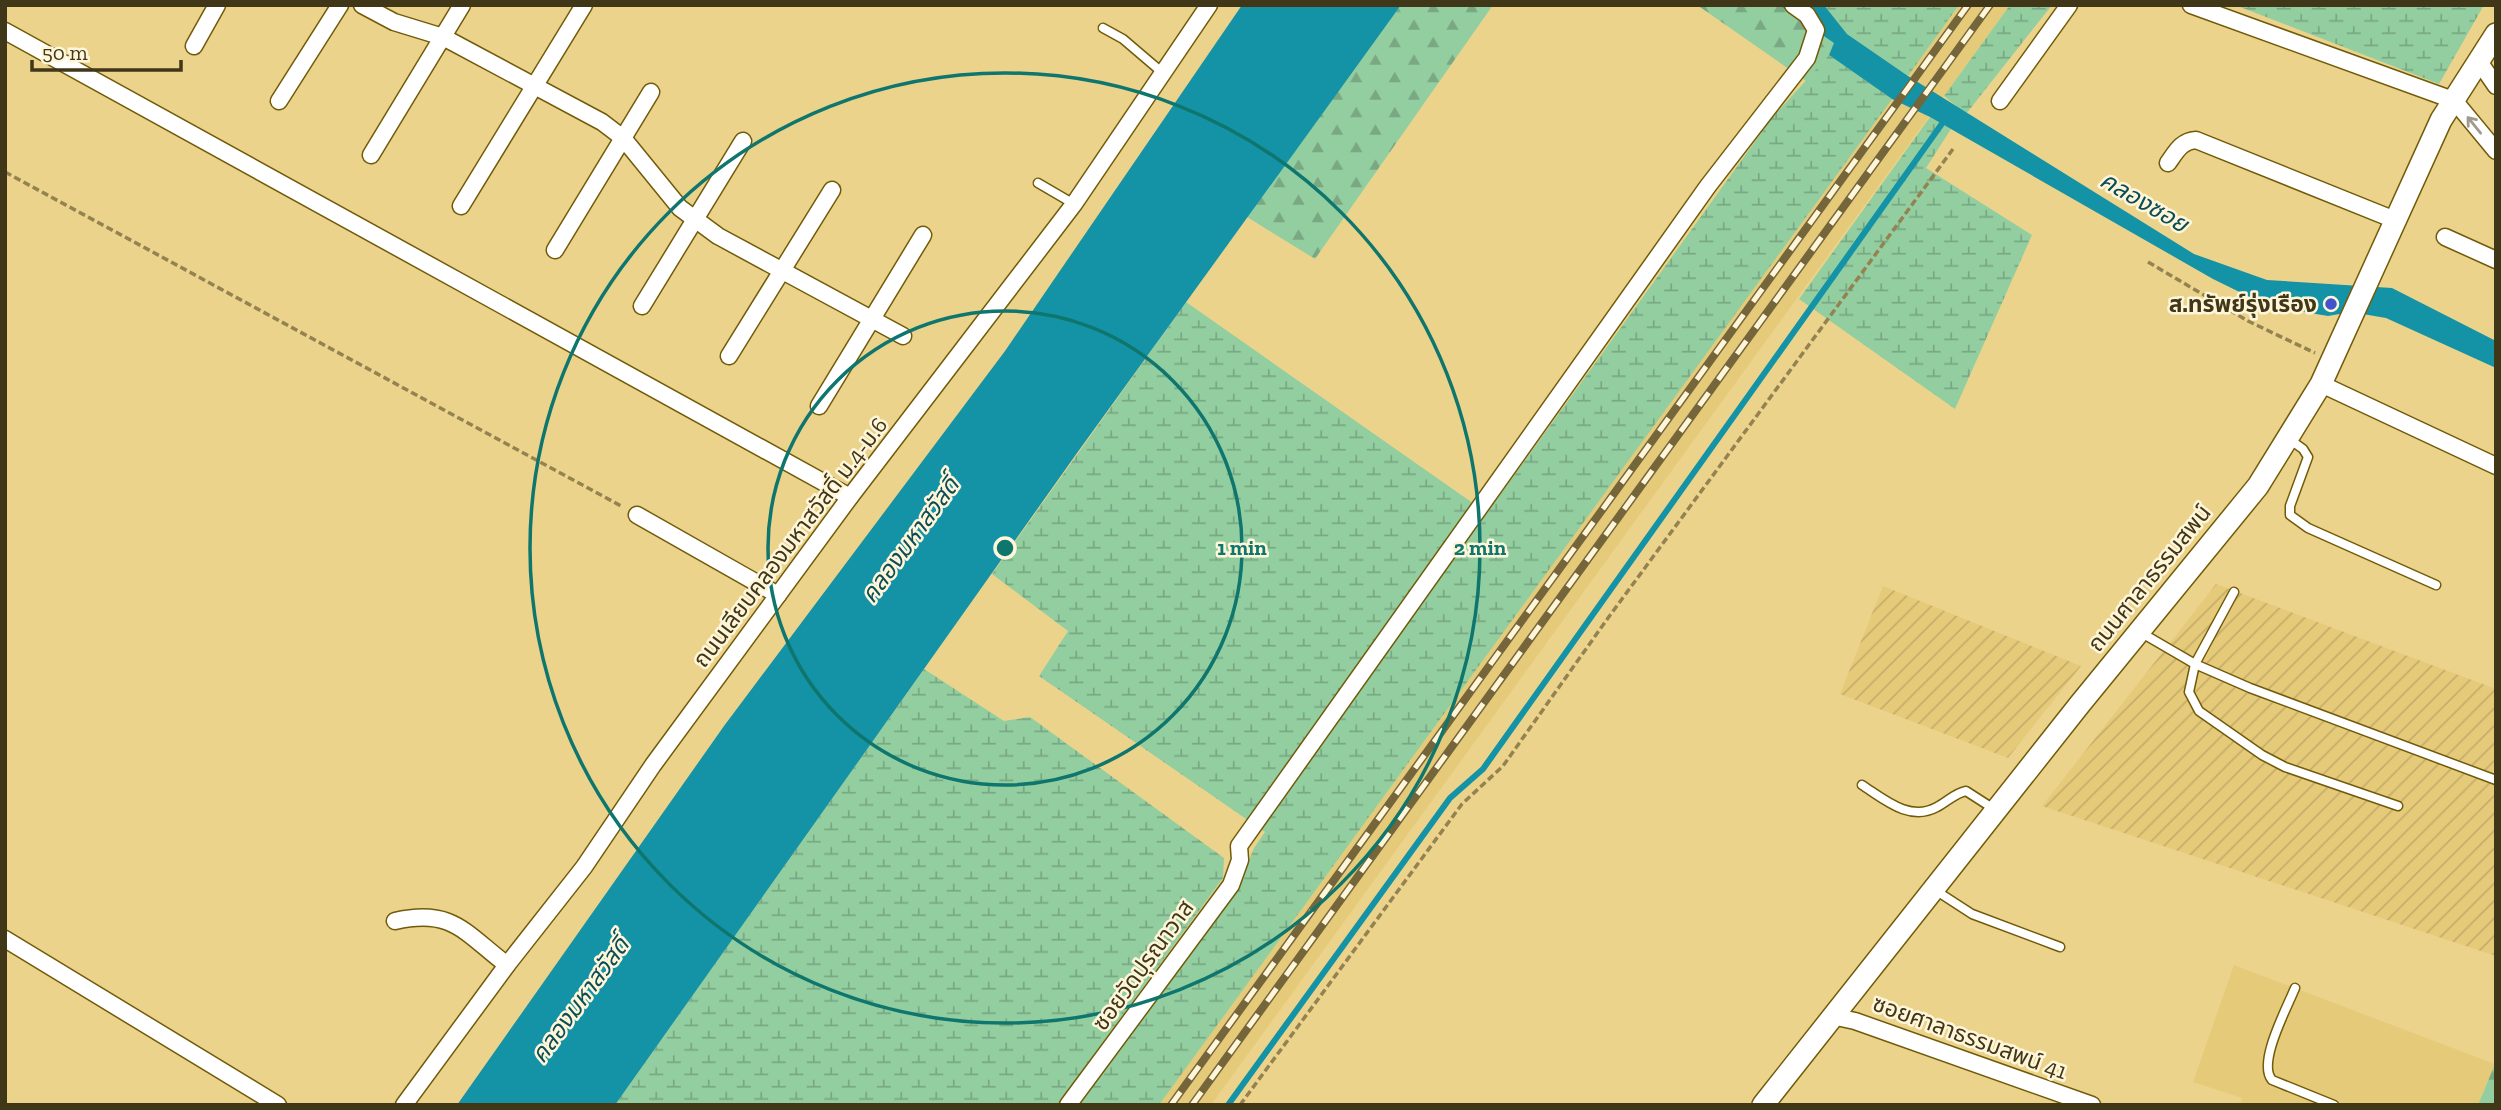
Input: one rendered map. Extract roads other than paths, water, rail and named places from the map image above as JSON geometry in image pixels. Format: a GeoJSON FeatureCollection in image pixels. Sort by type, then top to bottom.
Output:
{"type":"FeatureCollection","features":[{"type":"Feature","properties":{"kind":"street"},"geometry":{"type":"LineString","coordinates":[[194,46],[217,5]]}},
{"type":"Feature","properties":{"kind":"street"},"geometry":{"type":"LineString","coordinates":[[279,101],[340,5]]}},
{"type":"Feature","properties":{"kind":"street"},"geometry":{"type":"LineString","coordinates":[[362,5],[394,22],[443,37],[602,122],[622,138],[680,208],[718,236],[903,336]]}},
{"type":"Feature","properties":{"kind":"street"},"geometry":{"type":"LineString","coordinates":[[372,155],[462,5]]}},
{"type":"Feature","properties":{"kind":"street"},"geometry":{"type":"LineString","coordinates":[[461,206],[584,5]]}},
{"type":"Feature","properties":{"kind":"street","name":"ถนนเลียบคลองมหาสวัสดิ์ ม.4-ม.6"},"geometry":{"type":"LineString","coordinates":[[404,1105],[507,964],[584,867],[653,765],[850,497],[1074,204],[1209,5]]}},
{"type":"Feature","properties":{"kind":"street","name":"ซอยวัดปุรณาวาส"},"geometry":{"type":"LineString","coordinates":[[1068,1105],[1231,885],[1240,860],[1239,846],[1700,196],[1807,58],[1816,30],[1807,15],[1793,5]]}},
{"type":"Feature","properties":{"kind":"street"},"geometry":{"type":"LineString","coordinates":[[2000,101],[2069,5]]}},
{"type":"Feature","properties":{"kind":"street"},"geometry":{"type":"LineString","coordinates":[[2191,5],[2453,99],[2496,150]]}},
{"type":"Feature","properties":{"kind":"street"},"geometry":{"type":"LineString","coordinates":[[5,31],[850,497]]}},
{"type":"Feature","properties":{"kind":"street","name":"ถนนศาลาธรรมสพน์"},"geometry":{"type":"LineString","coordinates":[[1763,1105],[1933,888],[2258,486],[2290,439],[2321,384],[2453,99],[2496,34]]}},
{"type":"Feature","properties":{"kind":"street"},"geometry":{"type":"LineString","coordinates":[[2477,60],[2496,86]]}},
{"type":"Feature","properties":{"kind":"street"},"geometry":{"type":"LineString","coordinates":[[555,250],[650,92]]}},
{"type":"Feature","properties":{"kind":"street"},"geometry":{"type":"LineString","coordinates":[[2168,163],[2187,140],[2196,140],[2395,220]]}},
{"type":"Feature","properties":{"kind":"street"},"geometry":{"type":"LineString","coordinates":[[642,306],[743,141]]}},
{"type":"Feature","properties":{"kind":"street"},"geometry":{"type":"LineString","coordinates":[[729,356],[832,190]]}},
{"type":"Feature","properties":{"kind":"street"},"geometry":{"type":"LineString","coordinates":[[819,406],[923,236]]}},
{"type":"Feature","properties":{"kind":"street"},"geometry":{"type":"LineString","coordinates":[[2445,237],[2496,260]]}},
{"type":"Feature","properties":{"kind":"street"},"geometry":{"type":"LineString","coordinates":[[2321,384],[2496,466]]}},
{"type":"Feature","properties":{"kind":"street"},"geometry":{"type":"LineString","coordinates":[[637,515],[778,595]]}},
{"type":"Feature","properties":{"kind":"street"},"geometry":{"type":"LineString","coordinates":[[395,921],[418,916],[446,919],[507,964]]}},
{"type":"Feature","properties":{"kind":"street"},"geometry":{"type":"LineString","coordinates":[[5,939],[278,1105]]}},
{"type":"Feature","properties":{"kind":"street","name":"ซอยศาลาธรรมสพน์ 41"},"geometry":{"type":"LineString","coordinates":[[1832,1016],[1855,1021],[2092,1105]]}},
{"type":"Feature","properties":{"kind":"lane"},"geometry":{"type":"LineString","coordinates":[[1103,28],[1123,39],[1164,74]]}},
{"type":"Feature","properties":{"kind":"lane"},"geometry":{"type":"LineString","coordinates":[[1038,183],[1074,204]]}},
{"type":"Feature","properties":{"kind":"lane"},"geometry":{"type":"LineString","coordinates":[[2290,439],[2303,449],[2308,457],[2307,466],[2290,506],[2290,515],[2308,528],[2435,585]]}},
{"type":"Feature","properties":{"kind":"lane"},"geometry":{"type":"LineString","coordinates":[[2234,592],[2195,664],[2189,692],[2199,711],[2262,755],[2285,767],[2398,806]]}},
{"type":"Feature","properties":{"kind":"lane"},"geometry":{"type":"LineString","coordinates":[[2140,632],[2195,664],[2496,780]]}},
{"type":"Feature","properties":{"kind":"lane"},"geometry":{"type":"LineString","coordinates":[[1862,785],[1902,810],[1917,814],[1929,812],[1958,792],[1966,791],[1996,810]]}},
{"type":"Feature","properties":{"kind":"lane"},"geometry":{"type":"LineString","coordinates":[[1933,888],[1972,914],[2060,947]]}},
{"type":"Feature","properties":{"kind":"lane"},"geometry":{"type":"LineString","coordinates":[[2295,988],[2266,1064],[2267,1074],[2272,1080],[2334,1105]]}},
{"type":"Feature","properties":{"kind":"lane"},"geometry":{"type":"LineString","coordinates":[[2301,1105],[2305,1094]]}},
{"type":"Feature","properties":{"kind":"water","name":"คลองมหาสวัสดิ์"},"geometry":{"type":"Polygon","coordinates":[[[1242,5],[1401,5],[1077,453],[615,1105],[457,1105],[724,726],[1005,351],[1242,5]]]}},
{"type":"Feature","properties":{"kind":"water"},"geometry":{"type":"Polygon","coordinates":[[[1779,5],[1824,5],[1847,34],[1908,76],[2194,254],[2267,280],[2392,288],[2496,341],[2496,368],[2386,318],[2351,312],[2328,316],[2268,306],[2213,279],[1930,117],[1892,99],[1829,55],[1834,43],[1779,5]]]}},
{"type":"Feature","properties":{"kind":"waterway"},"geometry":{"type":"LineString","coordinates":[[1228,1105],[1450,798],[1483,769],[1946,118]]}},
{"type":"Feature","properties":{"kind":"railway"},"geometry":{"type":"LineString","coordinates":[[1171,1105],[1968,5]]}},
{"type":"Feature","properties":{"kind":"railway"},"geometry":{"type":"LineString","coordinates":[[1192,1105],[1990,5]]}},
{"type":"Feature","properties":{"kind":"place","name":"ส.ทรัพย์รุ่งเรือง"},"geometry":{"type":"Point","coordinates":[2331,304]}},
{"type":"Feature","properties":{"kind":"water label","name":"คลองซอย"},"geometry":{"type":"Point","coordinates":[2144,202]}}]}
